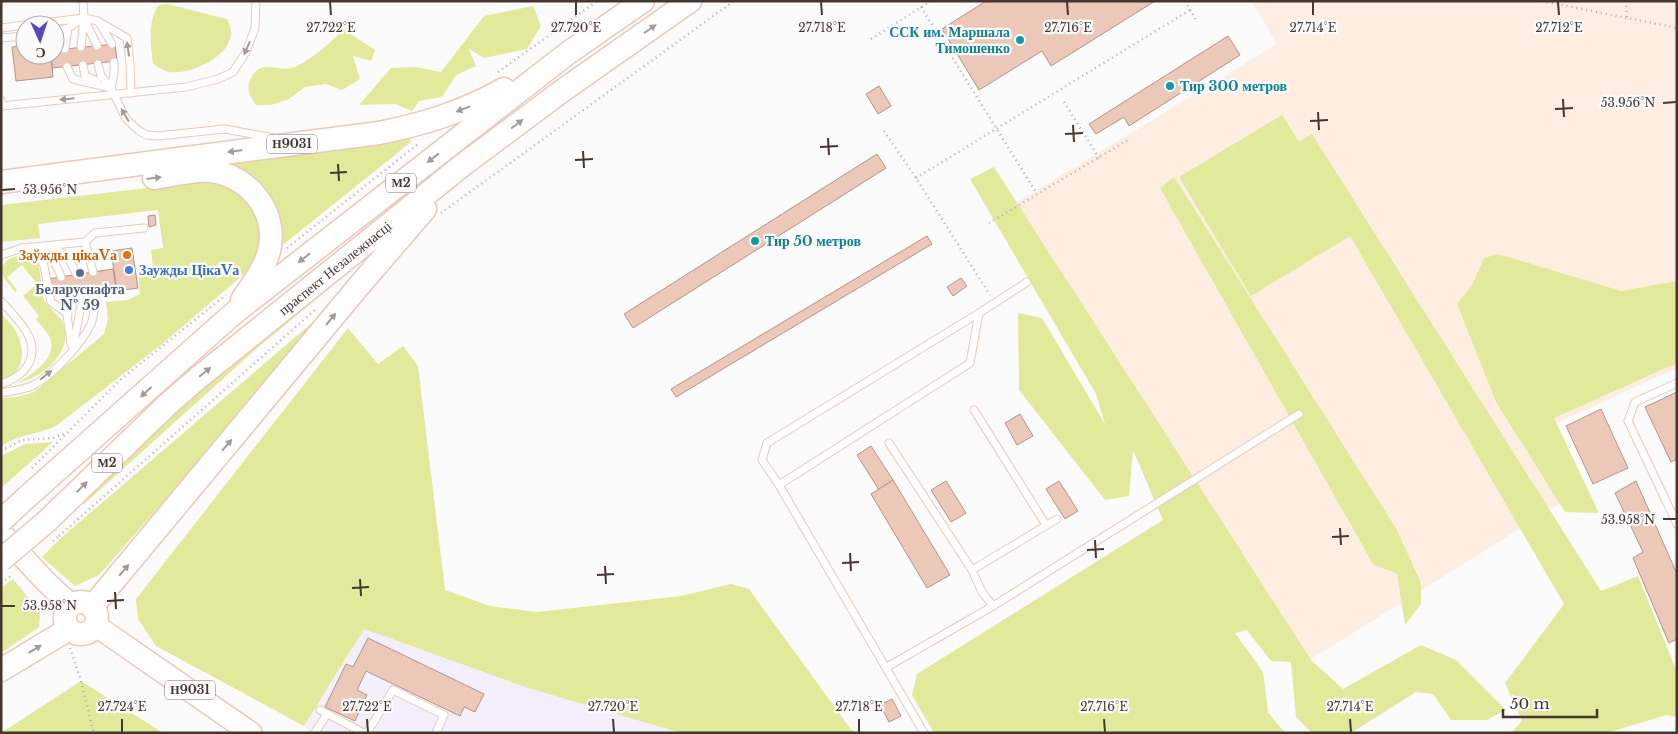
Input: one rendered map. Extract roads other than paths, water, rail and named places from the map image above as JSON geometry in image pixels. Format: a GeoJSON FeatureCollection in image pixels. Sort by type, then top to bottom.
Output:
{"type":"FeatureCollection","features":[{"type":"Feature","properties":{"kind":"highway","name":"праспект Незалежнасці"},"geometry":{"type":"LineString","coordinates":[[1,521],[231,303],[568,53],[643,1]]}},
{"type":"Feature","properties":{"kind":"highway","name":"праспект Незалежнасці"},"geometry":{"type":"LineString","coordinates":[[1,560],[47,521],[168,404],[198,378],[464,164],[562,91],[690,1]]}},
{"type":"Feature","properties":{"kind":"highway","name":"Н9031"},"geometry":{"type":"LineString","coordinates":[[1,182],[379,133],[435,120],[482,102],[568,53]]}},
{"type":"Feature","properties":{"kind":"highway"},"geometry":{"type":"LineString","coordinates":[[1,670],[92,629],[86,613],[358,287],[464,164]]}},
{"type":"Feature","properties":{"kind":"highway"},"geometry":{"type":"LineString","coordinates":[[1,196],[209,171],[230,175],[244,183],[262,204],[270,230],[270,246],[275,254],[264,264],[231,303]]}},
{"type":"Feature","properties":{"kind":"main road","name":"Н9031"},"geometry":{"type":"LineString","coordinates":[[1,533],[46,582],[252,733]]}},
{"type":"Feature","properties":{"kind":"lane"},"geometry":{"type":"LineString","coordinates":[[82,47],[83,1]]}},
{"type":"Feature","properties":{"kind":"lane"},"geometry":{"type":"LineString","coordinates":[[67,66],[73,79],[112,91],[131,93],[186,87],[218,79],[233,72],[246,52],[255,28],[256,1]]}},
{"type":"Feature","properties":{"kind":"lane"},"geometry":{"type":"LineString","coordinates":[[65,29],[84,18]]}},
{"type":"Feature","properties":{"kind":"lane"},"geometry":{"type":"LineString","coordinates":[[84,18],[97,46]]}},
{"type":"Feature","properties":{"kind":"lane"},"geometry":{"type":"LineString","coordinates":[[65,20],[84,18],[98,21],[127,38],[131,93]]}},
{"type":"Feature","properties":{"kind":"lane"},"geometry":{"type":"LineString","coordinates":[[98,21],[112,44]]}},
{"type":"Feature","properties":{"kind":"lane"},"geometry":{"type":"LineString","coordinates":[[1,28],[15,26]]}},
{"type":"Feature","properties":{"kind":"lane"},"geometry":{"type":"LineString","coordinates":[[65,49],[68,28]]}},
{"type":"Feature","properties":{"kind":"lane"},"geometry":{"type":"LineString","coordinates":[[1,38],[15,37]]}},
{"type":"Feature","properties":{"kind":"lane"},"geometry":{"type":"LineString","coordinates":[[112,91],[114,62]]}},
{"type":"Feature","properties":{"kind":"lane"},"geometry":{"type":"LineString","coordinates":[[98,64],[101,76],[112,91],[126,119],[138,131],[147,135],[156,136],[225,129],[282,139],[322,140]]}},
{"type":"Feature","properties":{"kind":"lane"},"geometry":{"type":"LineString","coordinates":[[83,65],[85,76],[112,91]]}},
{"type":"Feature","properties":{"kind":"lane"},"geometry":{"type":"LineString","coordinates":[[1,100],[2,106],[112,91]]}},
{"type":"Feature","properties":{"kind":"lane"},"geometry":{"type":"LineString","coordinates":[[1,255],[22,248],[85,242],[95,233],[144,228]]}},
{"type":"Feature","properties":{"kind":"lane"},"geometry":{"type":"LineString","coordinates":[[85,242],[93,272]]}},
{"type":"Feature","properties":{"kind":"lane"},"geometry":{"type":"LineString","coordinates":[[46,246],[61,251],[70,259],[76,274]]}},
{"type":"Feature","properties":{"kind":"lane"},"geometry":{"type":"LineString","coordinates":[[36,247],[50,255],[61,277]]}},
{"type":"Feature","properties":{"kind":"lane"},"geometry":{"type":"LineString","coordinates":[[22,248],[40,259],[44,266],[51,302],[68,314]]}},
{"type":"Feature","properties":{"kind":"lane"},"geometry":{"type":"LineString","coordinates":[[924,733],[779,485],[762,460],[767,443],[979,314],[1027,282]]}},
{"type":"Feature","properties":{"kind":"lane"},"geometry":{"type":"LineString","coordinates":[[1,393],[31,386],[45,377],[72,352],[92,322],[96,289]]}},
{"type":"Feature","properties":{"kind":"lane"},"geometry":{"type":"LineString","coordinates":[[72,352],[81,305],[79,292]]}},
{"type":"Feature","properties":{"kind":"lane"},"geometry":{"type":"LineString","coordinates":[[64,294],[72,352]]}},
{"type":"Feature","properties":{"kind":"lane"},"geometry":{"type":"LineString","coordinates":[[1,301],[26,330],[32,351],[30,362],[24,372],[12,380],[1,384]]}},
{"type":"Feature","properties":{"kind":"lane"},"geometry":{"type":"LineString","coordinates":[[779,485],[970,363],[979,314]]}},
{"type":"Feature","properties":{"kind":"lane"},"geometry":{"type":"LineString","coordinates":[[1677,383],[1635,402],[1628,421],[1677,524]]}},
{"type":"Feature","properties":{"kind":"lane"},"geometry":{"type":"LineString","coordinates":[[974,410],[1046,525]]}},
{"type":"Feature","properties":{"kind":"lane"},"geometry":{"type":"LineString","coordinates":[[887,667],[993,606],[1299,414]]}},
{"type":"Feature","properties":{"kind":"lane"},"geometry":{"type":"LineString","coordinates":[[889,442],[972,570],[982,592],[993,606]]}},
{"type":"Feature","properties":{"kind":"lane"},"geometry":{"type":"LineString","coordinates":[[972,570],[1057,519]]}},
{"type":"Feature","properties":{"kind":"lane"},"geometry":{"type":"LineString","coordinates":[[320,710],[365,733],[393,690],[444,715],[436,733]]}},
{"type":"Feature","properties":{"kind":"lane"},"geometry":{"type":"LineString","coordinates":[[316,731],[327,714]]}},
{"type":"Feature","properties":{"kind":"place","name":"ССК им. Маршала Тимошенко"},"geometry":{"type":"Point","coordinates":[1020,40]}},
{"type":"Feature","properties":{"kind":"place","name":"Тир 300 метров"},"geometry":{"type":"Point","coordinates":[1170,86]}},
{"type":"Feature","properties":{"kind":"place","name":"Тир 50 метров"},"geometry":{"type":"Point","coordinates":[755,241]}},
{"type":"Feature","properties":{"kind":"place","name":"Заўжды цікаVа"},"geometry":{"type":"Point","coordinates":[127,255]}},
{"type":"Feature","properties":{"kind":"place","name":"Заужды ЦікаVа"},"geometry":{"type":"Point","coordinates":[129,270]}},
{"type":"Feature","properties":{"kind":"place","name":"Беларуснафта № 59"},"geometry":{"type":"Point","coordinates":[80,273]}}]}
